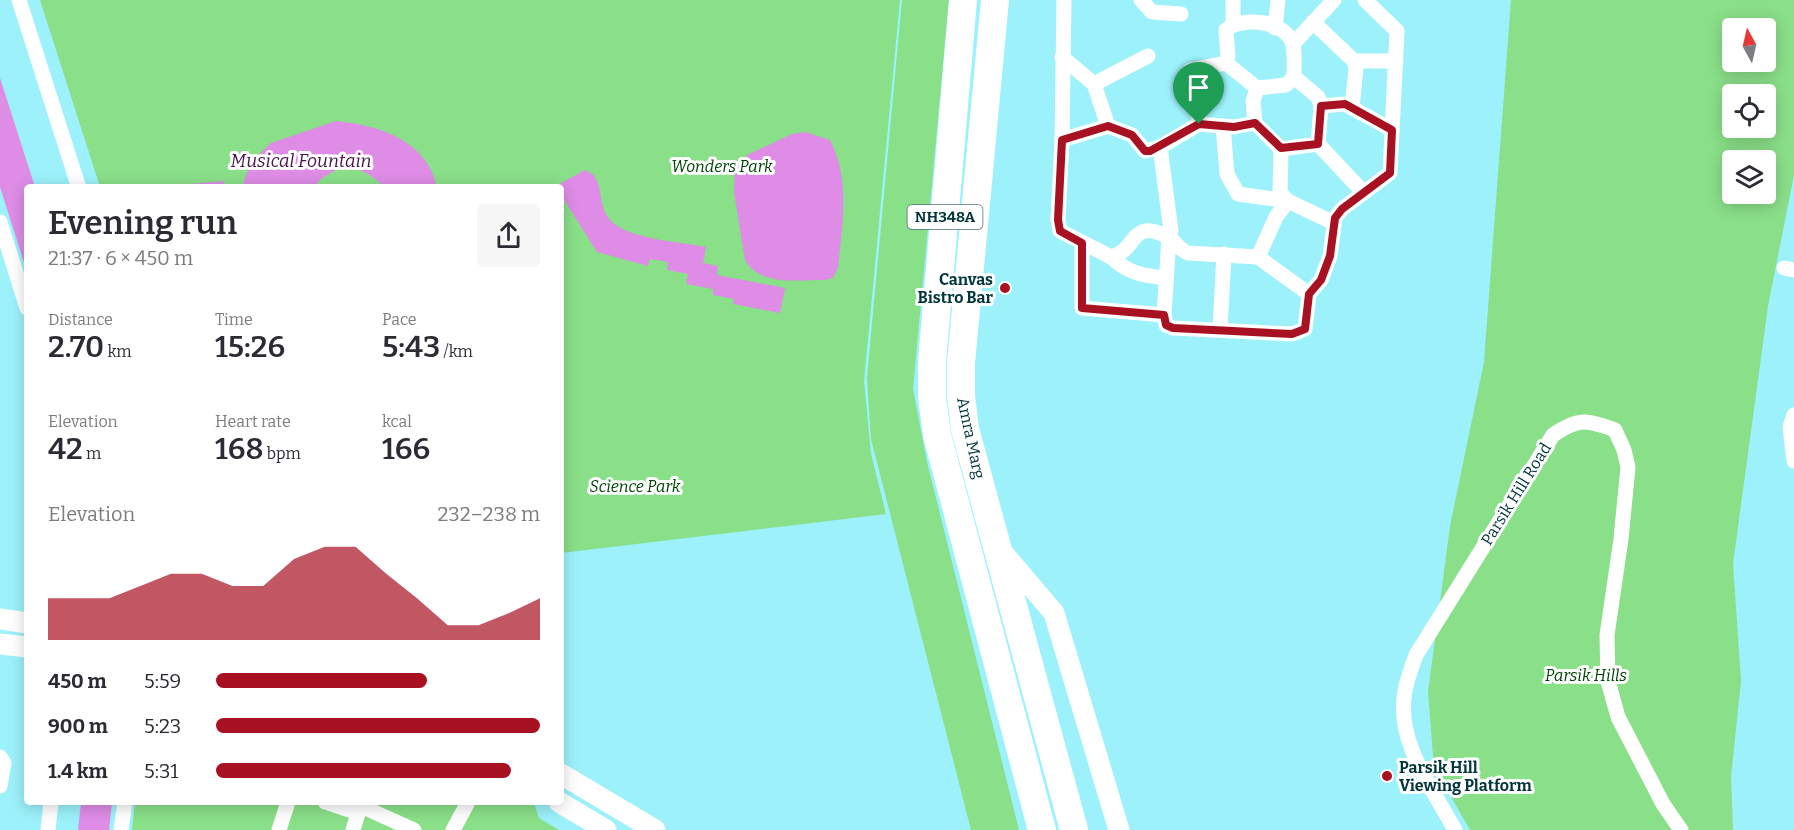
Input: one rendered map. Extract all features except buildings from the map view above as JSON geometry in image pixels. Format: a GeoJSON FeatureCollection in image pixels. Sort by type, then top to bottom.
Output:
{"type":"FeatureCollection","features":[{"type":"Feature","properties":{"kind":"highway","name":"Amra Marg"},"geometry":{"type":"LineString","coordinates":[[963,0],[933,350],[932,398],[937,435],[1042,830]]}},
{"type":"Feature","properties":{"kind":"highway","name":"Amra Marg"},"geometry":{"type":"LineString","coordinates":[[995,0],[961,374],[965,429],[1074,830]]}},
{"type":"Feature","properties":{"kind":"street"},"geometry":{"type":"LineString","coordinates":[[20,0],[77,184]]}},
{"type":"Feature","properties":{"kind":"street"},"geometry":{"type":"LineString","coordinates":[[1064,0],[1062,140],[1058,220],[1060,231],[1111,257],[1124,269],[1133,273],[1166,278]]}},
{"type":"Feature","properties":{"kind":"street"},"geometry":{"type":"LineString","coordinates":[[1141,0],[1152,12],[1181,14]]}},
{"type":"Feature","properties":{"kind":"street"},"geometry":{"type":"LineString","coordinates":[[1233,0],[1233,24]]}},
{"type":"Feature","properties":{"kind":"street"},"geometry":{"type":"LineString","coordinates":[[1275,28],[1278,0]]}},
{"type":"Feature","properties":{"kind":"street"},"geometry":{"type":"LineString","coordinates":[[1293,44],[1334,0]]}},
{"type":"Feature","properties":{"kind":"street"},"geometry":{"type":"LineString","coordinates":[[1160,147],[1170,220],[1164,315],[1166,325],[1173,328],[1292,334],[1305,329],[1309,294],[1321,280],[1330,256],[1334,224],[1342,209],[1390,173],[1397,31],[1365,0]]}},
{"type":"Feature","properties":{"kind":"street"},"geometry":{"type":"LineString","coordinates":[[1313,22],[1354,61],[1356,68],[1352,108]]}},
{"type":"Feature","properties":{"kind":"street"},"geometry":{"type":"LineString","coordinates":[[1199,124],[1200,117],[1185,91],[1186,74],[1190,70],[1226,63],[1257,88],[1286,85],[1294,77],[1293,44],[1288,36],[1261,23],[1233,24],[1226,30],[1228,56],[1226,63]]}},
{"type":"Feature","properties":{"kind":"street"},"geometry":{"type":"LineString","coordinates":[[1094,84],[1148,56]]}},
{"type":"Feature","properties":{"kind":"street"},"geometry":{"type":"LineString","coordinates":[[1062,57],[1094,84],[1108,126]]}},
{"type":"Feature","properties":{"kind":"street"},"geometry":{"type":"LineString","coordinates":[[1354,61],[1396,61]]}},
{"type":"Feature","properties":{"kind":"street"},"geometry":{"type":"LineString","coordinates":[[1294,77],[1318,97],[1321,106],[1318,144],[1364,193]]}},
{"type":"Feature","properties":{"kind":"street"},"geometry":{"type":"LineString","coordinates":[[1257,88],[1253,101],[1255,123],[1281,148],[1280,193],[1288,201],[1334,224]]}},
{"type":"Feature","properties":{"kind":"street"},"geometry":{"type":"LineString","coordinates":[[1321,106],[1345,104],[1392,130]]}},
{"type":"Feature","properties":{"kind":"street"},"geometry":{"type":"LineString","coordinates":[[1062,140],[1108,126],[1132,135],[1145,151],[1160,147],[1199,124],[1252,126],[1255,123]]}},
{"type":"Feature","properties":{"kind":"street"},"geometry":{"type":"LineString","coordinates":[[1223,126],[1227,174],[1238,194],[1288,201]]}},
{"type":"Feature","properties":{"kind":"street"},"geometry":{"type":"LineString","coordinates":[[1281,148],[1318,144]]}},
{"type":"Feature","properties":{"kind":"street"},"geometry":{"type":"LineString","coordinates":[[1258,257],[1276,217],[1288,201]]}},
{"type":"Feature","properties":{"kind":"street"},"geometry":{"type":"LineString","coordinates":[[0,222],[24,298]]}},
{"type":"Feature","properties":{"kind":"street"},"geometry":{"type":"LineString","coordinates":[[1111,257],[1120,254],[1137,232],[1148,230],[1169,237],[1178,249],[1188,253],[1258,257],[1309,294]]}},
{"type":"Feature","properties":{"kind":"street"},"geometry":{"type":"LineString","coordinates":[[1082,243],[1082,308],[1164,315]]}},
{"type":"Feature","properties":{"kind":"street"},"geometry":{"type":"LineString","coordinates":[[1220,329],[1224,254]]}},
{"type":"Feature","properties":{"kind":"street"},"geometry":{"type":"LineString","coordinates":[[1794,415],[1790,426],[1794,461]]}},
{"type":"Feature","properties":{"kind":"street","name":"Parsik Hill Road"},"geometry":{"type":"LineString","coordinates":[[1455,830],[1417,761],[1404,725],[1404,693],[1416,655],[1552,435],[1569,424],[1591,420],[1615,430],[1624,450],[1628,467],[1620,548],[1606,635],[1608,681],[1618,717],[1663,804],[1681,830]]}},
{"type":"Feature","properties":{"kind":"street"},"geometry":{"type":"LineString","coordinates":[[994,537],[1010,563],[1054,613],[1119,830]]}},
{"type":"Feature","properties":{"kind":"street"},"geometry":{"type":"LineString","coordinates":[[0,619],[24,623]]}},
{"type":"Feature","properties":{"kind":"street"},"geometry":{"type":"LineString","coordinates":[[0,644],[24,647]]}},
{"type":"Feature","properties":{"kind":"street"},"geometry":{"type":"LineString","coordinates":[[0,757],[4,763],[0,786]]}},
{"type":"Feature","properties":{"kind":"street"},"geometry":{"type":"LineString","coordinates":[[564,776],[656,830]]}},
{"type":"Feature","properties":{"kind":"street"},"geometry":{"type":"LineString","coordinates":[[48,830],[51,805]]}},
{"type":"Feature","properties":{"kind":"street"},"geometry":{"type":"LineString","coordinates":[[121,830],[125,805]]}},
{"type":"Feature","properties":{"kind":"street"},"geometry":{"type":"LineString","coordinates":[[279,830],[287,805]]}},
{"type":"Feature","properties":{"kind":"street"},"geometry":{"type":"LineString","coordinates":[[453,830],[466,805]]}},
{"type":"Feature","properties":{"kind":"street"},"geometry":{"type":"LineString","coordinates":[[564,805],[606,830]]}},
{"type":"Feature","properties":{"kind":"street"},"geometry":{"type":"LineString","coordinates":[[353,830],[360,807],[394,826],[414,830]]}},
{"type":"Feature","properties":{"kind":"green space","name":"Wonders Park"},"geometry":{"type":"Polygon","coordinates":[[[40,0],[900,0],[864,381],[871,454],[886,514],[564,553],[564,184],[99,184],[40,0]]]}},
{"type":"Feature","properties":{"kind":"green space"},"geometry":{"type":"Polygon","coordinates":[[[902,0],[949,0],[913,389],[927,462],[1019,830],[971,830],[871,439],[867,378],[902,0]]]}},
{"type":"Feature","properties":{"kind":"green space","name":"Parsik Hills"},"geometry":{"type":"Polygon","coordinates":[[[1511,0],[1794,0],[1794,175],[1768,306],[1733,564],[1741,681],[1731,777],[1733,830],[1470,830],[1434,767],[1428,692],[1450,526],[1484,362],[1511,0]]]}},
{"type":"Feature","properties":{"kind":"green space"},"geometry":{"type":"Polygon","coordinates":[[[135,805],[535,805],[539,818],[559,830],[132,830],[135,805]]]}},
{"type":"Feature","properties":{"kind":"water"},"geometry":{"type":"Polygon","coordinates":[[[0,78],[34,184],[24,184],[24,263],[0,187],[0,78]]]}},
{"type":"Feature","properties":{"kind":"water","name":"Musical Fountain"},"geometry":{"type":"Polygon","coordinates":[[[336,121],[368,126],[384,131],[412,147],[423,157],[432,171],[436,184],[380,184],[364,172],[350,168],[335,171],[315,184],[243,184],[251,162],[271,143],[336,121]]]}},
{"type":"Feature","properties":{"kind":"water"},"geometry":{"type":"Polygon","coordinates":[[[805,132],[830,140],[841,171],[843,220],[838,268],[833,278],[825,280],[792,281],[770,278],[751,268],[745,260],[734,192],[735,169],[747,155],[792,134],[805,132]]]}},
{"type":"Feature","properties":{"kind":"water"},"geometry":{"type":"Polygon","coordinates":[[[585,170],[592,174],[599,185],[606,215],[619,227],[642,236],[706,247],[703,263],[718,266],[717,275],[785,288],[780,313],[733,304],[734,299],[713,295],[713,289],[686,284],[688,274],[667,270],[668,262],[650,259],[648,266],[597,252],[564,200],[564,184],[560,184],[585,170]]]}},
{"type":"Feature","properties":{"kind":"water"},"geometry":{"type":"Polygon","coordinates":[[[224,181],[224,184],[190,184],[224,181]]]}},
{"type":"Feature","properties":{"kind":"water"},"geometry":{"type":"Polygon","coordinates":[[[81,805],[112,805],[109,830],[78,830],[81,805]]]}},
{"type":"Feature","properties":{"kind":"place","name":"Canvas Bistro Bar"},"geometry":{"type":"Point","coordinates":[1005,288]}},
{"type":"Feature","properties":{"kind":"place","name":"Parsik Hill Viewing Platform"},"geometry":{"type":"Point","coordinates":[1387,776]}},
{"type":"Feature","properties":{"kind":"route"},"geometry":{"type":"LineString","coordinates":[[1345,104],[1392,130],[1390,173],[1342,209],[1335,218],[1330,256],[1321,280],[1309,294],[1305,329],[1300,332],[1292,334],[1173,328],[1166,325],[1164,315],[1082,308],[1082,243],[1060,231],[1058,220],[1062,140],[1108,126],[1132,135],[1145,151],[1150,151],[1199,124],[1234,127],[1252,126],[1255,123],[1281,148],[1318,144],[1321,106],[1345,104]]}},
{"type":"Feature","properties":{"kind":"park label","name":"Science Park"},"geometry":{"type":"Point","coordinates":[635,486]}}]}
